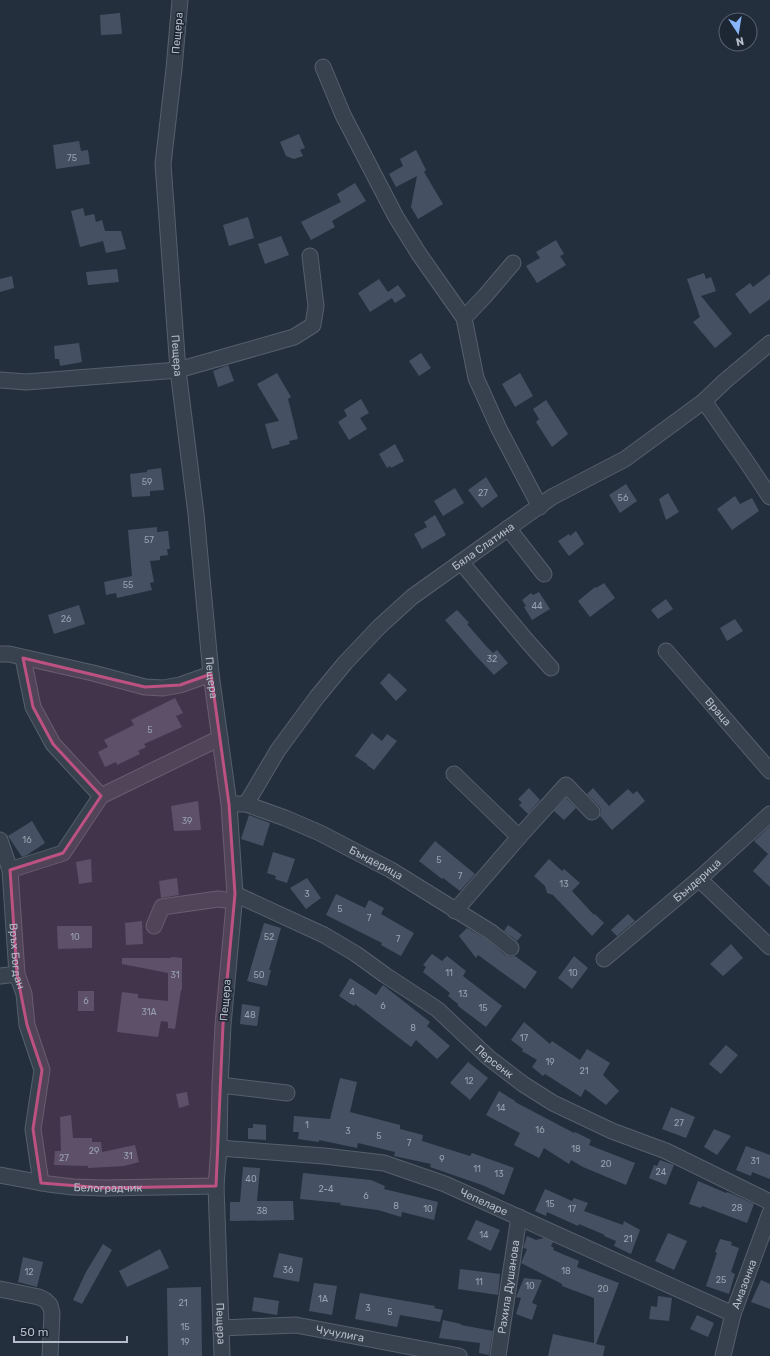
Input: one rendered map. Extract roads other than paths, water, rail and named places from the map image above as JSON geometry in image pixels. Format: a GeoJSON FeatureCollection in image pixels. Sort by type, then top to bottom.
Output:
{"type":"FeatureCollection","features":[{"type":"Feature","properties":{"kind":"street","name":"Пещера"},"geometry":{"type":"LineString","coordinates":[[180,0],[163,164],[178,370],[196,514],[211,674],[229,804],[234,898],[223,1025],[219,1148],[216,1186],[222,1356]]}},
{"type":"Feature","properties":{"kind":"street"},"geometry":{"type":"LineString","coordinates":[[323,67],[343,115],[396,217],[419,254],[464,318],[476,378],[499,429],[540,507]]}},
{"type":"Feature","properties":{"kind":"street"},"geometry":{"type":"LineString","coordinates":[[0,380],[26,382],[178,370],[294,338],[313,325],[316,306],[310,256]]}},
{"type":"Feature","properties":{"kind":"street"},"geometry":{"type":"LineString","coordinates":[[464,318],[513,263]]}},
{"type":"Feature","properties":{"kind":"street","name":"Бяла Слатина"},"geometry":{"type":"LineString","coordinates":[[246,804],[278,750],[317,697],[345,663],[379,627],[412,597],[552,497],[625,460],[704,401],[770,343]]}},
{"type":"Feature","properties":{"kind":"street"},"geometry":{"type":"LineString","coordinates":[[704,401],[770,497]]}},
{"type":"Feature","properties":{"kind":"street"},"geometry":{"type":"LineString","coordinates":[[508,528],[544,574]]}},
{"type":"Feature","properties":{"kind":"street"},"geometry":{"type":"LineString","coordinates":[[461,562],[522,636],[551,668]]}},
{"type":"Feature","properties":{"kind":"street","name":"Враца"},"geometry":{"type":"LineString","coordinates":[[666,651],[770,771]]}},
{"type":"Feature","properties":{"kind":"street"},"geometry":{"type":"LineString","coordinates":[[0,654],[93,673],[145,687],[162,688],[180,685],[211,674]]}},
{"type":"Feature","properties":{"kind":"street"},"geometry":{"type":"LineString","coordinates":[[23,658],[33,707],[53,744],[101,796]]}},
{"type":"Feature","properties":{"kind":"street"},"geometry":{"type":"LineString","coordinates":[[10,870],[63,853],[101,796],[220,738]]}},
{"type":"Feature","properties":{"kind":"street"},"geometry":{"type":"LineString","coordinates":[[454,774],[519,837]]}},
{"type":"Feature","properties":{"kind":"street"},"geometry":{"type":"LineString","coordinates":[[455,911],[566,785],[592,812]]}},
{"type":"Feature","properties":{"kind":"street","name":"Бъндерица"},"geometry":{"type":"LineString","coordinates":[[229,804],[246,804],[320,833],[391,870],[491,932],[511,948]]}},
{"type":"Feature","properties":{"kind":"street","name":"Бъндерица"},"geometry":{"type":"LineString","coordinates":[[604,959],[700,879],[770,814]]}},
{"type":"Feature","properties":{"kind":"street","name":"Връх Богдан"},"geometry":{"type":"LineString","coordinates":[[0,840],[10,870],[17,974],[24,994],[28,1025],[42,1070],[33,1129],[41,1183]]}},
{"type":"Feature","properties":{"kind":"street"},"geometry":{"type":"LineString","coordinates":[[700,879],[770,947]]}},
{"type":"Feature","properties":{"kind":"street"},"geometry":{"type":"LineString","coordinates":[[154,926],[162,907],[234,898]]}},
{"type":"Feature","properties":{"kind":"street","name":"Персенк"},"geometry":{"type":"LineString","coordinates":[[234,898],[324,935],[356,954],[437,1009],[489,1058],[523,1084],[553,1103],[612,1131],[666,1150],[770,1202]]}},
{"type":"Feature","properties":{"kind":"street"},"geometry":{"type":"LineString","coordinates":[[0,976],[17,974]]}},
{"type":"Feature","properties":{"kind":"street"},"geometry":{"type":"LineString","coordinates":[[220,1085],[287,1093]]}},
{"type":"Feature","properties":{"kind":"street","name":"Чепеларе"},"geometry":{"type":"LineString","coordinates":[[219,1148],[324,1156],[384,1163],[445,1184],[733,1314]]}},
{"type":"Feature","properties":{"kind":"street","name":"Белоградчик"},"geometry":{"type":"LineString","coordinates":[[0,1175],[41,1183],[73,1187],[104,1188],[216,1186]]}},
{"type":"Feature","properties":{"kind":"street","name":"Амазонка"},"geometry":{"type":"LineString","coordinates":[[725,1356],[733,1314],[770,1213]]}},
{"type":"Feature","properties":{"kind":"street","name":"Рахила Душанова"},"geometry":{"type":"LineString","coordinates":[[498,1356],[519,1217]]}},
{"type":"Feature","properties":{"kind":"street"},"geometry":{"type":"LineString","coordinates":[[0,1289],[39,1297],[50,1305],[52,1313],[50,1356]]}},
{"type":"Feature","properties":{"kind":"street","name":"Чучулига"},"geometry":{"type":"LineString","coordinates":[[221,1328],[296,1325],[459,1356]]}}]}
